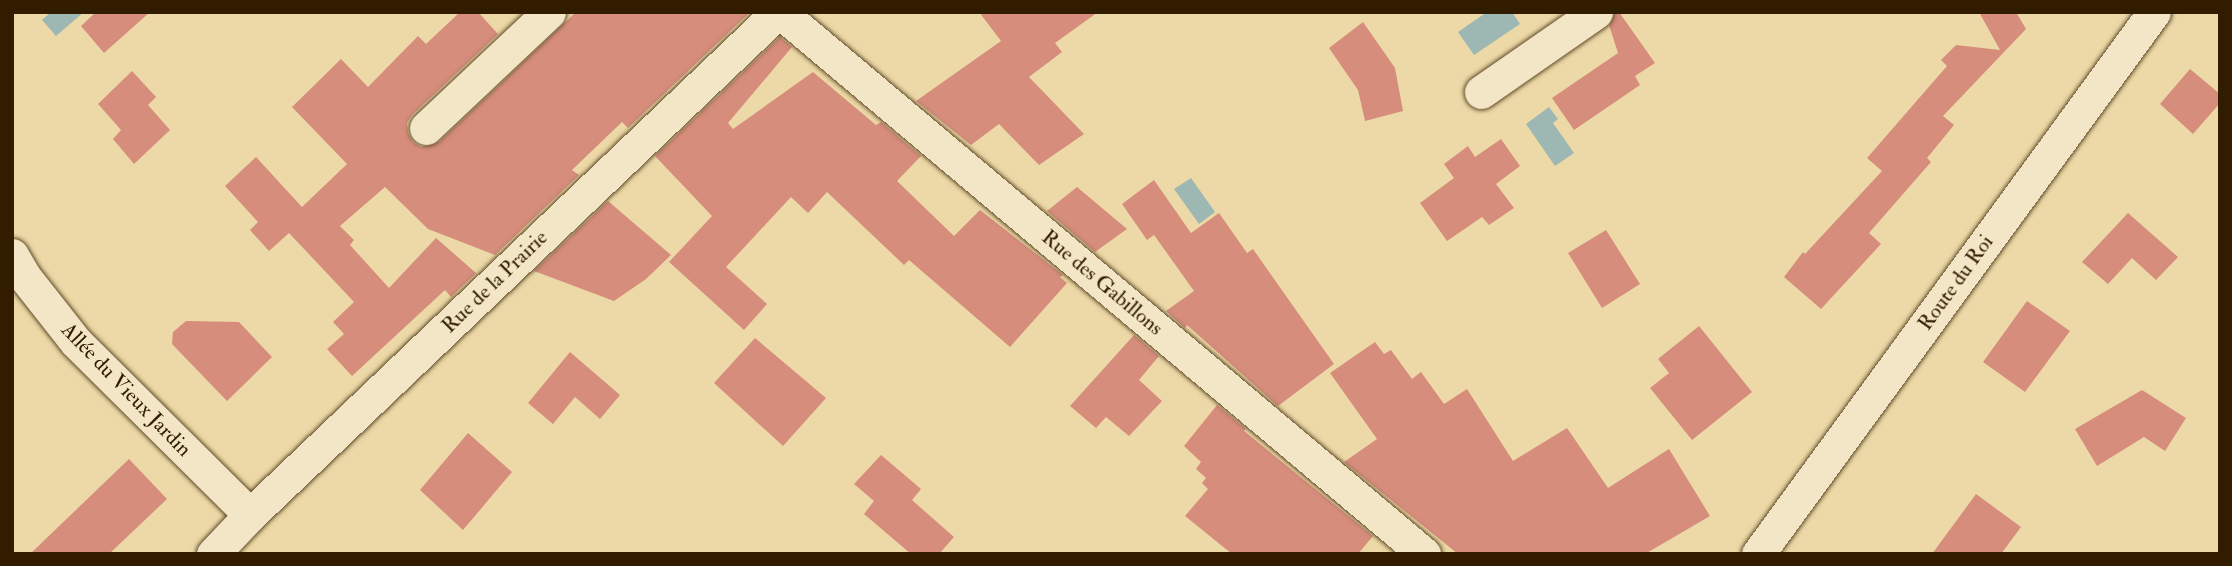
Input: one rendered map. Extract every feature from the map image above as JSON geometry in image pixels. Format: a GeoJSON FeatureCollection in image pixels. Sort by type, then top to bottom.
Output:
{"type":"FeatureCollection","features":[{"type":"Feature","properties":{"kind":"street"},"geometry":{"type":"LineString","coordinates":[[426,128],[549,12]]}},
{"type":"Feature","properties":{"kind":"street","name":"Rue de la Prairie"},"geometry":{"type":"LineString","coordinates":[[232,540],[779,12]]}},
{"type":"Feature","properties":{"kind":"street","name":"Rue des Gabillons"},"geometry":{"type":"LineString","coordinates":[[779,12],[1424,554]]}},
{"type":"Feature","properties":{"kind":"street"},"geometry":{"type":"LineString","coordinates":[[1481,92],[1595,12]]}},
{"type":"Feature","properties":{"kind":"street","name":"Route du Roi"},"geometry":{"type":"LineString","coordinates":[[1758,554],[2154,12]]}},
{"type":"Feature","properties":{"kind":"street","name":"Allée du Vieux Jardin"},"geometry":{"type":"LineString","coordinates":[[12,255],[24,276],[232,540]]}},
{"type":"Feature","properties":{"kind":"water"},"geometry":{"type":"Polygon","coordinates":[[[51,12],[84,12],[56,36],[42,20],[51,12]]]}},
{"type":"Feature","properties":{"kind":"water"},"geometry":{"type":"Polygon","coordinates":[[[1487,12],[1512,12],[1520,24],[1474,55],[1458,32],[1487,12]]]}},
{"type":"Feature","properties":{"kind":"water"},"geometry":{"type":"Polygon","coordinates":[[[1549,107],[1558,119],[1553,123],[1574,153],[1555,166],[1526,124],[1549,107]]]}},
{"type":"Feature","properties":{"kind":"water"},"geometry":{"type":"Polygon","coordinates":[[[1191,178],[1215,212],[1199,224],[1174,189],[1191,178]]]}},
{"type":"Feature","properties":{"kind":"building"},"geometry":{"type":"Polygon","coordinates":[[[96,12],[150,12],[104,53],[81,26],[96,12]]]}},
{"type":"Feature","properties":{"kind":"building"},"geometry":{"type":"Polygon","coordinates":[[[460,12],[478,12],[498,34],[412,115],[407,123],[408,133],[413,142],[421,147],[439,142],[576,12],[750,12],[628,128],[622,122],[572,170],[579,175],[495,255],[428,229],[385,187],[340,226],[354,240],[350,245],[389,288],[436,238],[476,273],[451,297],[445,290],[352,376],[327,349],[344,334],[333,322],[354,302],[289,233],[269,251],[250,230],[258,222],[225,186],[256,157],[302,207],[347,164],[292,107],[341,59],[368,87],[418,36],[426,44],[460,12]]]}},
{"type":"Feature","properties":{"kind":"building"},"geometry":{"type":"Polygon","coordinates":[[[979,12],[1098,12],[1055,43],[1062,52],[1029,77],[1084,134],[1039,165],[999,124],[971,145],[916,101],[1001,41],[979,12]]]}},
{"type":"Feature","properties":{"kind":"building"},"geometry":{"type":"Polygon","coordinates":[[[1615,12],[1619,12],[1655,63],[1635,76],[1640,85],[1574,130],[1552,98],[1618,53],[1609,25],[1615,12]]]}},
{"type":"Feature","properties":{"kind":"building"},"geometry":{"type":"Polygon","coordinates":[[[1979,12],[2016,12],[2026,29],[1943,116],[1954,125],[1927,158],[1931,162],[1869,233],[1881,244],[1821,309],[1784,277],[1803,252],[1805,254],[1882,171],[1867,158],[1947,66],[1941,60],[1956,45],[2000,50],[1979,12]]]}},
{"type":"Feature","properties":{"kind":"building"},"geometry":{"type":"Polygon","coordinates":[[[1363,22],[1395,68],[1403,111],[1365,121],[1358,90],[1329,48],[1363,22]]]}},
{"type":"Feature","properties":{"kind":"building"},"geometry":{"type":"Polygon","coordinates":[[[780,37],[792,47],[728,123],[733,129],[813,72],[876,125],[881,122],[921,156],[897,181],[954,236],[980,210],[1063,275],[1060,277],[1067,283],[1010,347],[909,260],[904,265],[827,192],[808,213],[791,197],[726,267],[767,304],[744,330],[669,262],[712,216],[655,156],[780,37]]]}},
{"type":"Feature","properties":{"kind":"building"},"geometry":{"type":"Polygon","coordinates":[[[2190,69],[2220,94],[2220,103],[2193,134],[2160,104],[2190,69]]]}},
{"type":"Feature","properties":{"kind":"building"},"geometry":{"type":"Polygon","coordinates":[[[132,71],[156,97],[148,105],[170,130],[134,164],[113,139],[121,130],[98,104],[132,71]]]}},
{"type":"Feature","properties":{"kind":"building"},"geometry":{"type":"Polygon","coordinates":[[[1501,139],[1520,166],[1496,184],[1514,208],[1489,225],[1482,217],[1447,241],[1420,203],[1454,178],[1444,164],[1468,146],[1475,157],[1501,139]]]}},
{"type":"Feature","properties":{"kind":"building"},"geometry":{"type":"Polygon","coordinates":[[[1154,180],[1191,233],[1219,213],[1247,253],[1253,249],[1334,364],[1278,406],[1187,325],[1185,328],[1166,311],[1194,291],[1154,235],[1147,240],[1122,204],[1154,180]]]}},
{"type":"Feature","properties":{"kind":"building"},"geometry":{"type":"Polygon","coordinates":[[[1077,187],[1127,229],[1095,252],[1047,211],[1077,187]]]}},
{"type":"Feature","properties":{"kind":"building"},"geometry":{"type":"Polygon","coordinates":[[[608,201],[671,255],[646,279],[614,301],[534,271],[608,201]]]}},
{"type":"Feature","properties":{"kind":"building"},"geometry":{"type":"Polygon","coordinates":[[[2128,213],[2178,257],[2156,280],[2132,258],[2108,284],[2082,262],[2128,213]]]}},
{"type":"Feature","properties":{"kind":"building"},"geometry":{"type":"Polygon","coordinates":[[[1606,230],[1640,284],[1602,308],[1568,253],[1606,230]]]}},
{"type":"Feature","properties":{"kind":"building"},"geometry":{"type":"Polygon","coordinates":[[[2027,301],[2070,331],[2025,392],[1983,362],[2027,301]]]}},
{"type":"Feature","properties":{"kind":"building"},"geometry":{"type":"Polygon","coordinates":[[[186,321],[239,322],[272,357],[227,401],[172,344],[173,332],[186,321]]]}},
{"type":"Feature","properties":{"kind":"building"},"geometry":{"type":"Polygon","coordinates":[[[1699,326],[1752,392],[1692,440],[1650,388],[1669,373],[1658,359],[1699,326]]]}},
{"type":"Feature","properties":{"kind":"building"},"geometry":{"type":"Polygon","coordinates":[[[1134,335],[1159,356],[1139,380],[1162,401],[1129,436],[1106,417],[1096,428],[1070,406],[1134,335]]]}},
{"type":"Feature","properties":{"kind":"building"},"geometry":{"type":"Polygon","coordinates":[[[755,338],[826,398],[783,446],[714,383],[755,338]]]}},
{"type":"Feature","properties":{"kind":"building"},"geometry":{"type":"Polygon","coordinates":[[[1375,342],[1384,354],[1391,350],[1412,379],[1421,372],[1444,404],[1467,389],[1513,461],[1567,428],[1608,488],[1669,449],[1710,516],[1645,554],[1458,554],[1344,462],[1377,439],[1330,373],[1375,342]]]}},
{"type":"Feature","properties":{"kind":"building"},"geometry":{"type":"Polygon","coordinates":[[[570,352],[620,395],[600,419],[575,397],[553,424],[528,403],[570,352]]]}},
{"type":"Feature","properties":{"kind":"building"},"geometry":{"type":"Polygon","coordinates":[[[2142,390],[2186,418],[2165,451],[2144,437],[2097,466],[2075,429],[2142,390]]]}},
{"type":"Feature","properties":{"kind":"building"},"geometry":{"type":"Polygon","coordinates":[[[1217,405],[1246,429],[1244,431],[1373,536],[1358,554],[1232,554],[1185,516],[1208,489],[1202,483],[1206,478],[1196,469],[1201,462],[1184,446],[1217,405]]]}},
{"type":"Feature","properties":{"kind":"building"},"geometry":{"type":"Polygon","coordinates":[[[468,433],[512,472],[463,530],[420,490],[468,433]]]}},
{"type":"Feature","properties":{"kind":"building"},"geometry":{"type":"Polygon","coordinates":[[[881,455],[921,489],[912,500],[954,537],[939,554],[911,554],[864,514],[874,501],[854,484],[881,455]]]}},
{"type":"Feature","properties":{"kind":"building"},"geometry":{"type":"Polygon","coordinates":[[[129,459],[167,499],[109,554],[30,554],[129,459]]]}},
{"type":"Feature","properties":{"kind":"building"},"geometry":{"type":"Polygon","coordinates":[[[1976,494],[2021,527],[2001,554],[1932,554],[1976,494]]]}}]}
